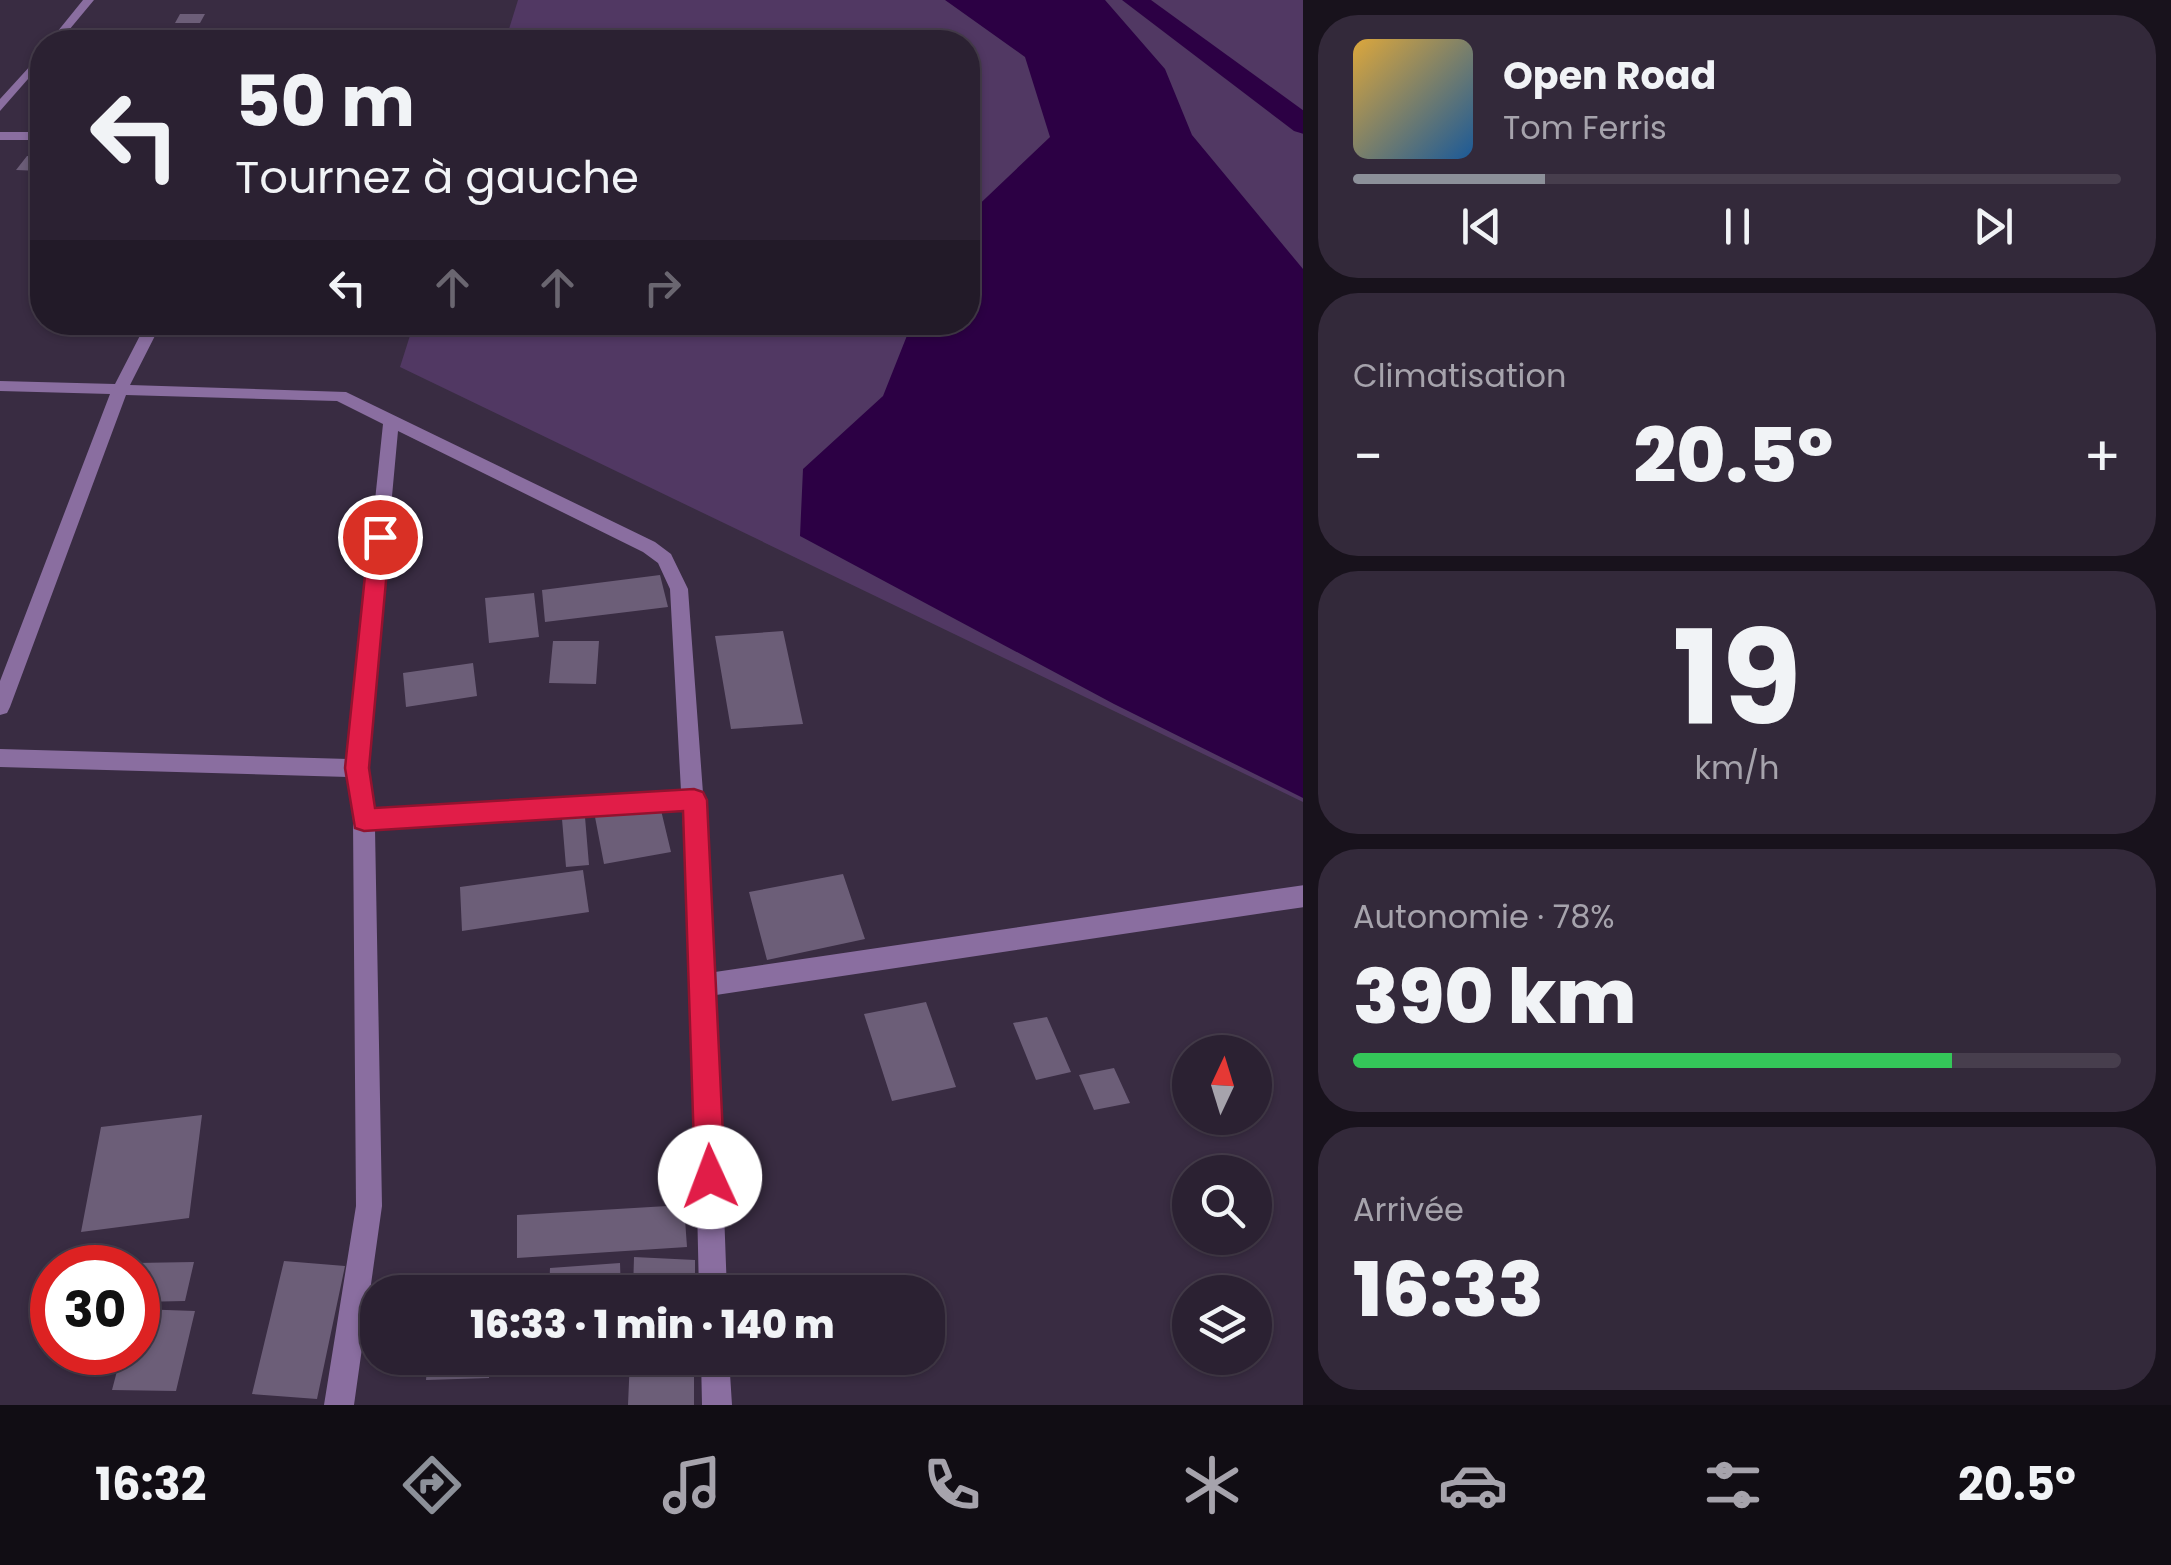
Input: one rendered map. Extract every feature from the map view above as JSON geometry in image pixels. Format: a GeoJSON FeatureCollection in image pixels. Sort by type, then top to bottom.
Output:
{"type":"FeatureCollection","features":[{"type":"Feature","properties":{"kind":"street"},"geometry":{"type":"LineString","coordinates":[[64,30],[89,0]]}},
{"type":"Feature","properties":{"kind":"street"},"geometry":{"type":"LineString","coordinates":[[0,107],[30,71]]}},
{"type":"Feature","properties":{"kind":"street"},"geometry":{"type":"LineString","coordinates":[[0,136],[30,136]]}},
{"type":"Feature","properties":{"kind":"street"},"geometry":{"type":"LineString","coordinates":[[0,707],[120,390],[148,335]]}},
{"type":"Feature","properties":{"kind":"street"},"geometry":{"type":"LineString","coordinates":[[0,386],[340,396],[665,559],[678,589],[694,800],[713,1275]]}},
{"type":"Feature","properties":{"kind":"street"},"geometry":{"type":"LineString","coordinates":[[340,1405],[368,1206],[364,820],[357,768],[391,422]]}},
{"type":"Feature","properties":{"kind":"street"},"geometry":{"type":"LineString","coordinates":[[0,758],[357,768]]}},
{"type":"Feature","properties":{"kind":"street"},"geometry":{"type":"LineString","coordinates":[[364,820],[694,800]]}},
{"type":"Feature","properties":{"kind":"street"},"geometry":{"type":"LineString","coordinates":[[704,986],[1303,896]]}},
{"type":"Feature","properties":{"kind":"street"},"geometry":{"type":"LineString","coordinates":[[716,1375],[717,1405]]}},
{"type":"Feature","properties":{"kind":"shaded area"},"geometry":{"type":"Polygon","coordinates":[[[518,0],[1303,0],[1303,802],[400,367],[410,335],[980,335],[980,30],[509,30],[518,0]]]}},
{"type":"Feature","properties":{"kind":"shaded area"},"geometry":{"type":"Polygon","coordinates":[[[945,0],[1105,0],[1165,69],[1192,135],[1303,269],[1303,798],[1114,704],[800,536],[803,469],[883,396],[907,335],[980,335],[980,204],[1050,137],[1025,57],[945,0]]]}},
{"type":"Feature","properties":{"kind":"building"},"geometry":{"type":"Polygon","coordinates":[[[180,14],[205,14],[200,23],[175,23],[180,14]]]}},
{"type":"Feature","properties":{"kind":"building"},"geometry":{"type":"Polygon","coordinates":[[[27,156],[30,156],[30,171],[16,170],[27,156]]]}},
{"type":"Feature","properties":{"kind":"building"},"geometry":{"type":"Polygon","coordinates":[[[660,575],[668,607],[545,622],[542,590],[660,575]]]}},
{"type":"Feature","properties":{"kind":"building"},"geometry":{"type":"Polygon","coordinates":[[[534,593],[539,637],[489,643],[485,598],[534,593]]]}},
{"type":"Feature","properties":{"kind":"building"},"geometry":{"type":"Polygon","coordinates":[[[783,631],[803,724],[731,729],[715,636],[783,631]]]}},
{"type":"Feature","properties":{"kind":"building"},"geometry":{"type":"Polygon","coordinates":[[[553,641],[599,641],[596,684],[549,683],[553,641]]]}},
{"type":"Feature","properties":{"kind":"building"},"geometry":{"type":"Polygon","coordinates":[[[473,663],[477,696],[406,707],[403,673],[473,663]]]}},
{"type":"Feature","properties":{"kind":"building"},"geometry":{"type":"Polygon","coordinates":[[[660,806],[671,852],[604,864],[595,817],[660,806]]]}},
{"type":"Feature","properties":{"kind":"building"},"geometry":{"type":"Polygon","coordinates":[[[585,817],[589,865],[566,867],[562,819],[585,817]]]}},
{"type":"Feature","properties":{"kind":"building"},"geometry":{"type":"Polygon","coordinates":[[[583,870],[589,912],[462,931],[460,887],[583,870]]]}},
{"type":"Feature","properties":{"kind":"building"},"geometry":{"type":"Polygon","coordinates":[[[843,874],[865,939],[767,960],[749,892],[843,874]]]}},
{"type":"Feature","properties":{"kind":"building"},"geometry":{"type":"Polygon","coordinates":[[[926,1002],[956,1087],[892,1101],[864,1014],[926,1002]]]}},
{"type":"Feature","properties":{"kind":"building"},"geometry":{"type":"Polygon","coordinates":[[[1047,1017],[1071,1072],[1036,1080],[1013,1023],[1047,1017]]]}},
{"type":"Feature","properties":{"kind":"building"},"geometry":{"type":"Polygon","coordinates":[[[1114,1068],[1130,1103],[1094,1110],[1079,1075],[1114,1068]]]}},
{"type":"Feature","properties":{"kind":"building"},"geometry":{"type":"Polygon","coordinates":[[[202,1115],[189,1218],[81,1232],[101,1127],[202,1115]]]}},
{"type":"Feature","properties":{"kind":"building"},"geometry":{"type":"Polygon","coordinates":[[[684,1205],[687,1247],[517,1258],[517,1215],[684,1205]]]}},
{"type":"Feature","properties":{"kind":"building"},"geometry":{"type":"Polygon","coordinates":[[[634,1257],[695,1260],[695,1275],[633,1275],[634,1257]]]}},
{"type":"Feature","properties":{"kind":"building"},"geometry":{"type":"Polygon","coordinates":[[[284,1261],[345,1266],[317,1399],[252,1394],[284,1261]]]}},
{"type":"Feature","properties":{"kind":"building"},"geometry":{"type":"Polygon","coordinates":[[[194,1262],[185,1301],[160,1302],[160,1263],[194,1262]]]}},
{"type":"Feature","properties":{"kind":"building"},"geometry":{"type":"Polygon","coordinates":[[[620,1263],[620,1275],[550,1275],[550,1268],[620,1263]]]}},
{"type":"Feature","properties":{"kind":"building"},"geometry":{"type":"Polygon","coordinates":[[[160,1310],[195,1311],[176,1391],[112,1390],[116,1375],[160,1375],[160,1310]]]}},
{"type":"Feature","properties":{"kind":"building"},"geometry":{"type":"Polygon","coordinates":[[[426,1375],[489,1375],[489,1378],[426,1380],[426,1375]]]}},
{"type":"Feature","properties":{"kind":"building"},"geometry":{"type":"Polygon","coordinates":[[[629,1375],[694,1375],[694,1405],[628,1405],[629,1375]]]}},
{"type":"Feature","properties":{"kind":"waterway"},"geometry":{"type":"LineString","coordinates":[[1135,0],[1303,124]]}},
{"type":"Feature","properties":{"kind":"route"},"geometry":{"type":"LineString","coordinates":[[380,537],[357,768],[364,820],[694,800],[710,1177]]}}]}
